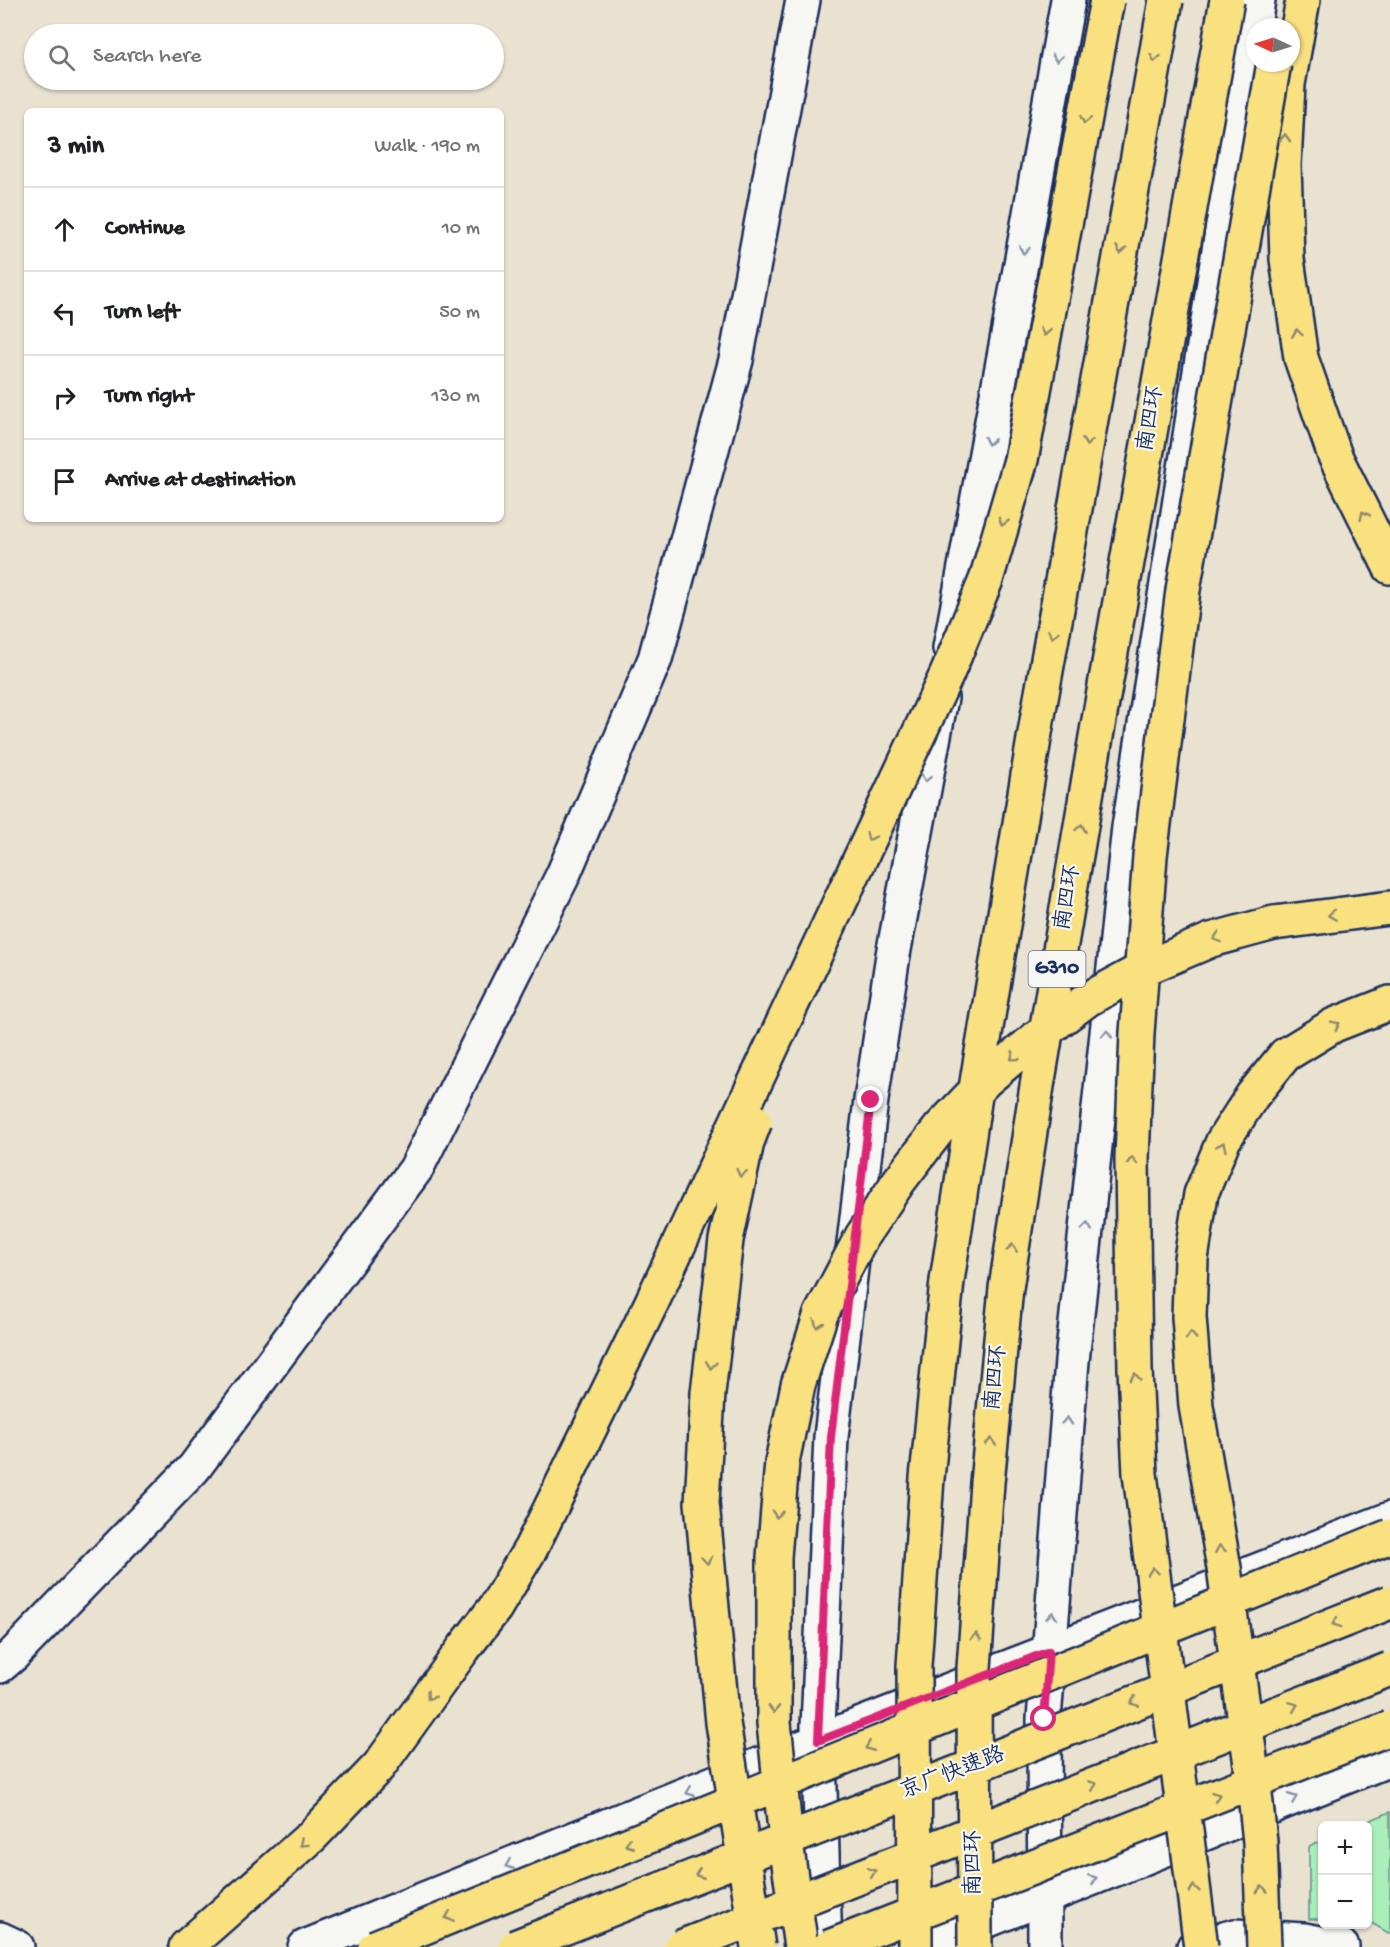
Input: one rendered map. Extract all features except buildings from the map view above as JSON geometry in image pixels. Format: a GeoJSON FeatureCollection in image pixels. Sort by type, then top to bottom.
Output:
{"type":"FeatureCollection","features":[{"type":"Feature","properties":{"kind":"highway"},"geometry":{"type":"LineString","coordinates":[[186,1947],[312,1836],[379,1766],[495,1608],[531,1548],[651,1304],[947,674],[986,580],[1021,460],[1107,0]]}},
{"type":"Feature","properties":{"kind":"highway","name":"G310"},"geometry":{"type":"LineString","coordinates":[[915,1947],[914,1666],[927,1478],[947,1281],[978,1076],[1035,732],[1166,0]]}},
{"type":"Feature","properties":{"kind":"highway","name":"南四环"},"geometry":{"type":"LineString","coordinates":[[975,1947],[974,1668],[987,1483],[1006,1288],[1093,754],[1227,0]]}},
{"type":"Feature","properties":{"kind":"highway"},"geometry":{"type":"LineString","coordinates":[[1281,18],[1284,0]]}},
{"type":"Feature","properties":{"kind":"highway"},"geometry":{"type":"LineString","coordinates":[[1303,0],[1288,84],[1284,165],[1287,259],[1301,358],[1335,456],[1390,567]]}},
{"type":"Feature","properties":{"kind":"highway"},"geometry":{"type":"LineString","coordinates":[[1201,1947],[1140,1474],[1135,1370],[1132,1160],[1137,1033],[1150,856],[1182,601],[1272,72]]}},
{"type":"Feature","properties":{"kind":"highway"},"geometry":{"type":"LineString","coordinates":[[801,1947],[787,1850],[774,1724],[774,1557],[782,1462],[798,1385],[821,1314],[857,1245],[899,1181],[939,1128],[985,1081],[1036,1038],[1088,999],[1143,969],[1211,940],[1274,923],[1390,908]]}},
{"type":"Feature","properties":{"kind":"highway"},"geometry":{"type":"LineString","coordinates":[[758,1947],[723,1724],[702,1503],[708,1393],[726,1240],[747,1142],[804,977]]}},
{"type":"Feature","properties":{"kind":"highway"},"geometry":{"type":"LineString","coordinates":[[1263,1947],[1260,1842],[1256,1794],[1224,1568],[1196,1406],[1190,1317],[1191,1259],[1201,1194],[1223,1141],[1252,1096],[1286,1055],[1334,1025],[1390,1002]]}},
{"type":"Feature","properties":{"kind":"highway"},"geometry":{"type":"LineString","coordinates":[[375,1947],[1390,1536]]}},
{"type":"Feature","properties":{"kind":"highway","name":"京广快速路"},"geometry":{"type":"LineString","coordinates":[[515,1947],[1390,1602]]}},
{"type":"Feature","properties":{"kind":"highway"},"geometry":{"type":"LineString","coordinates":[[681,1947],[1390,1668]]}},
{"type":"Feature","properties":{"kind":"highway"},"geometry":{"type":"LineString","coordinates":[[827,1947],[1390,1728]]}},
{"type":"Feature","properties":{"kind":"street"},"geometry":{"type":"LineString","coordinates":[[0,1666],[194,1468],[416,1169],[563,875],[658,647],[736,360],[803,0]]}},
{"type":"Feature","properties":{"kind":"street"},"geometry":{"type":"LineString","coordinates":[[827,1947],[818,1741],[831,1437],[871,1100],[893,955],[1068,0]]}},
{"type":"Feature","properties":{"kind":"street"},"geometry":{"type":"LineString","coordinates":[[1045,1947],[1044,1719],[1049,1651],[1072,1361],[1129,827],[1253,19],[1258,0]]}},
{"type":"Feature","properties":{"kind":"street"},"geometry":{"type":"LineString","coordinates":[[305,1947],[818,1741],[1390,1519]]}},
{"type":"Feature","properties":{"kind":"street"},"geometry":{"type":"LineString","coordinates":[[921,1947],[1390,1759]]}},
{"type":"Feature","properties":{"kind":"street"},"geometry":{"type":"LineString","coordinates":[[1194,1947],[1235,1936],[1304,1940],[1342,1947]]}},
{"type":"Feature","properties":{"kind":"street"},"geometry":{"type":"LineString","coordinates":[[0,1939],[17,1947]]}},
{"type":"Feature","properties":{"kind":"green space"},"geometry":{"type":"Polygon","coordinates":[[[1390,1812],[1390,1934],[1372,1923],[1372,1821],[1369,1821],[1390,1812]]]}},
{"type":"Feature","properties":{"kind":"green space"},"geometry":{"type":"Polygon","coordinates":[[[1318,1843],[1318,1919],[1309,1919],[1309,1847],[1318,1843]]]}},
{"type":"Feature","properties":{"kind":"route"},"geometry":{"type":"LineString","coordinates":[[871,1100],[831,1437],[818,1741],[1049,1651],[1044,1719]]}}]}
